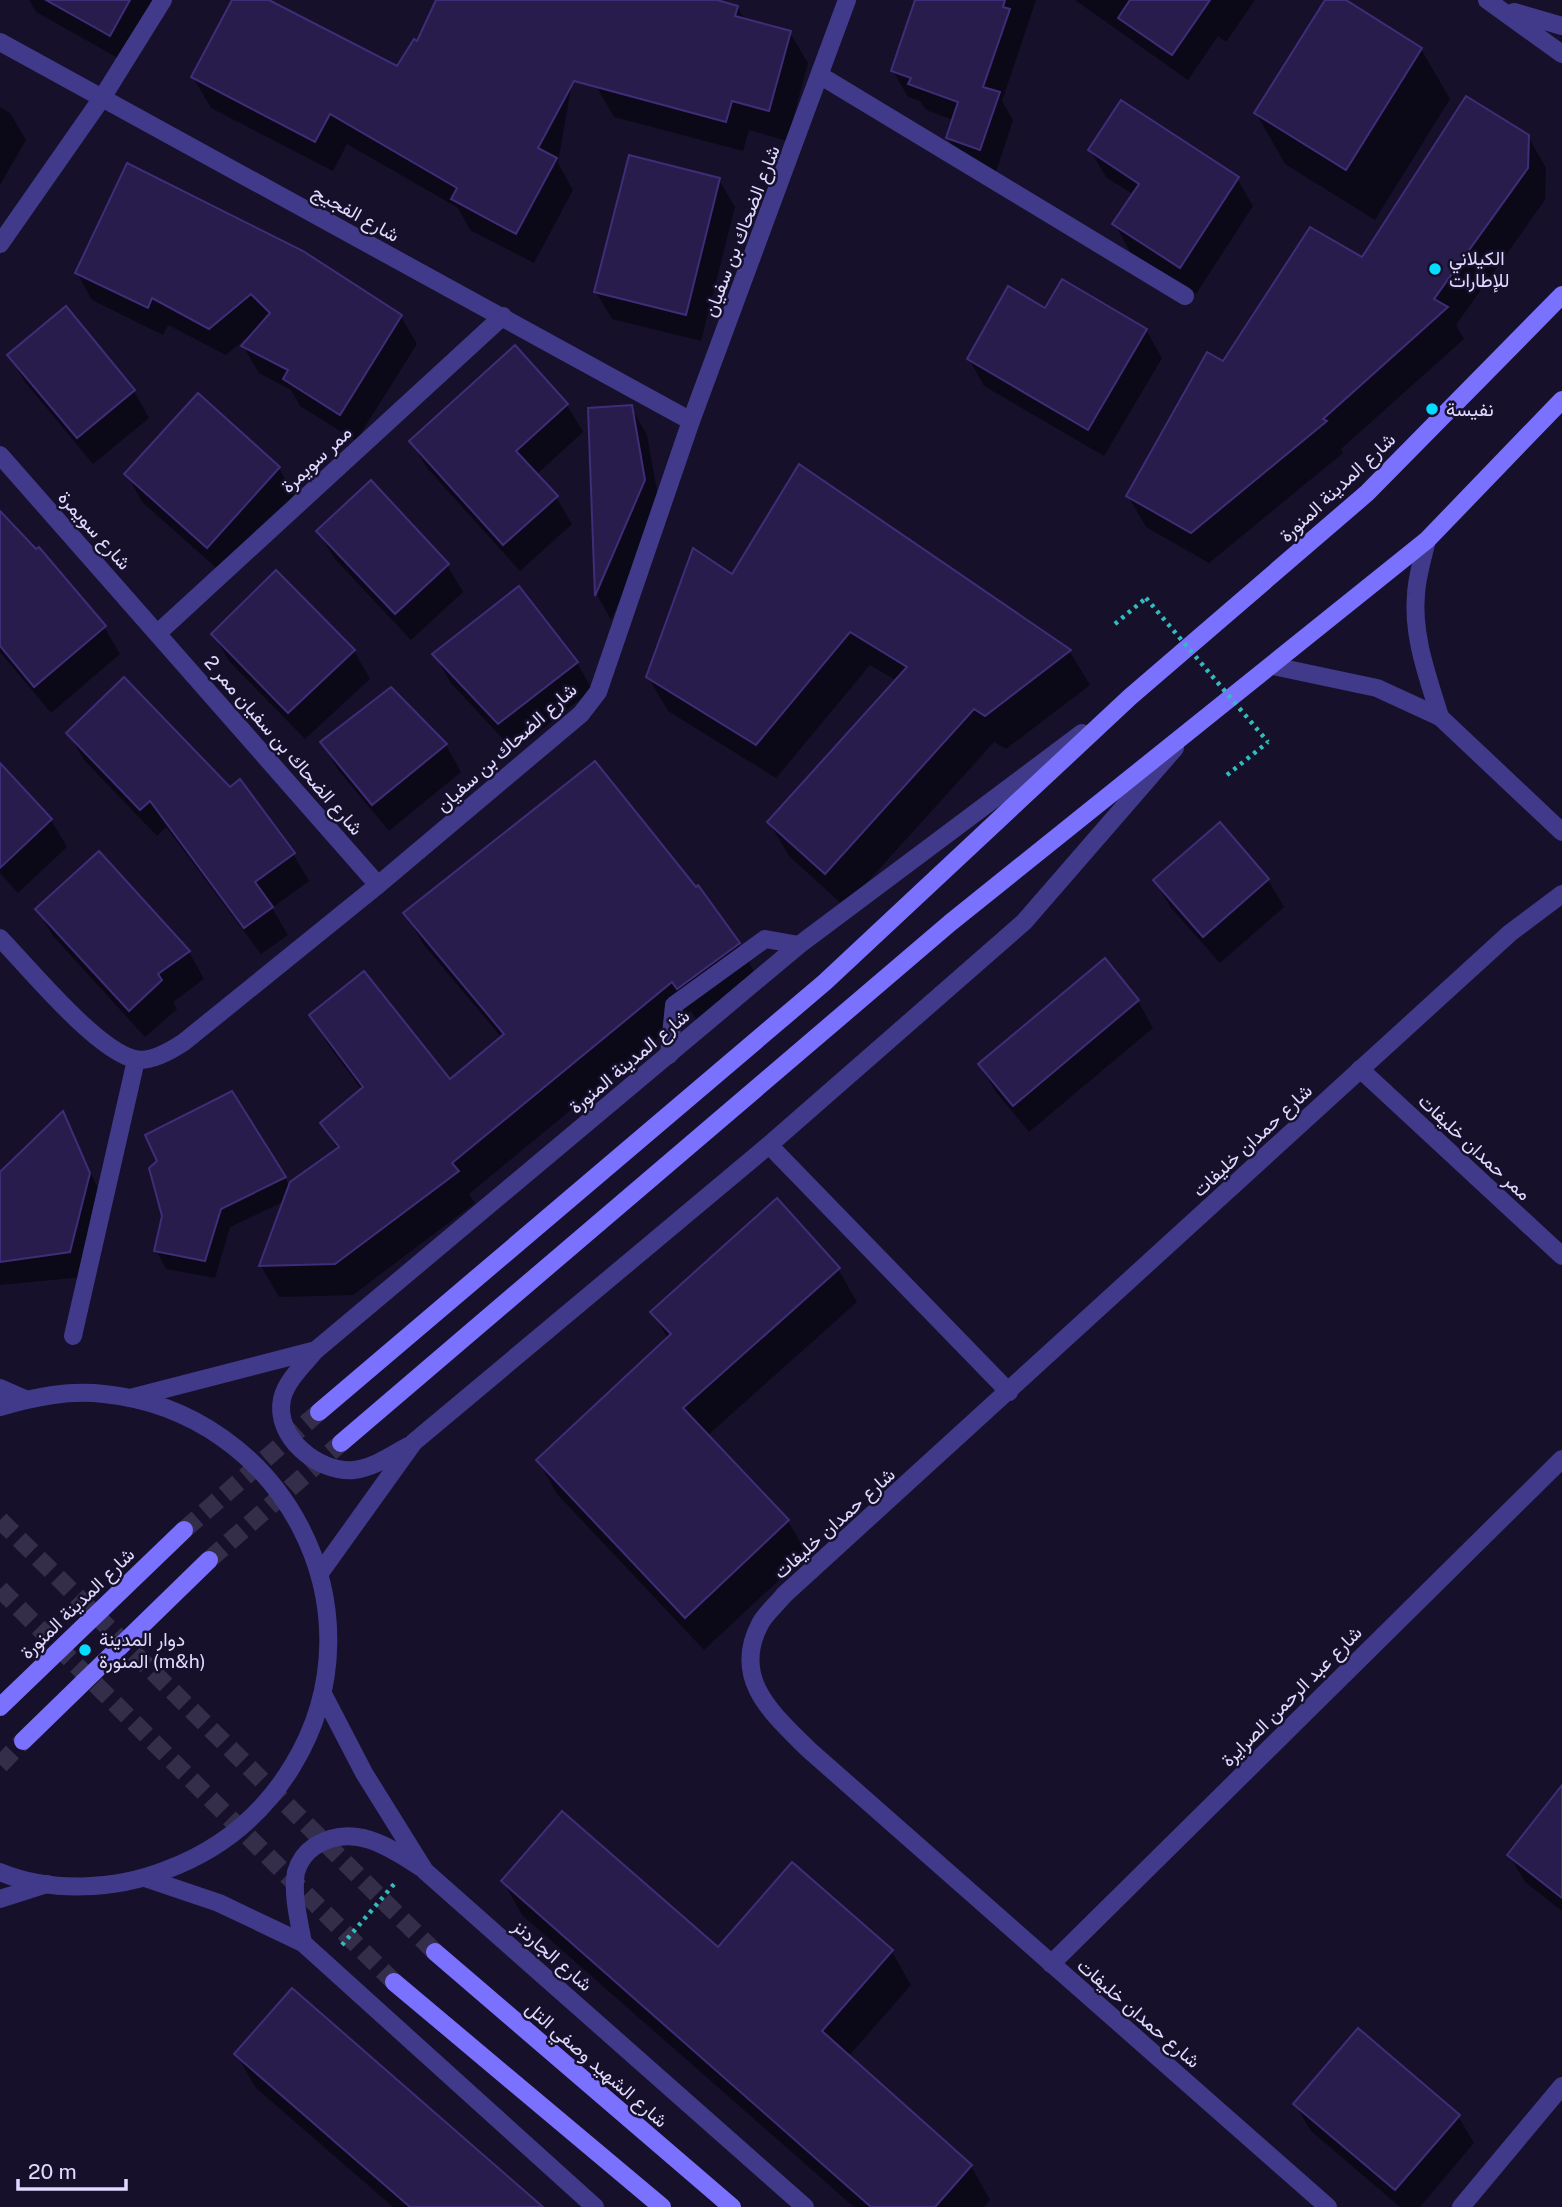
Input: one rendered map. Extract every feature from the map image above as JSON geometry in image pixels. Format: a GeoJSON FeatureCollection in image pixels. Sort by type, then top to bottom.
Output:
{"type":"FeatureCollection","features":[{"type":"Feature","properties":{"kind":"main road","name":"شارع المدينة المنورة"},"geometry":{"type":"LineString","coordinates":[[319,1412],[825,982],[1130,697],[1367,493],[1562,295]]}},
{"type":"Feature","properties":{"kind":"main road"},"geometry":{"type":"LineString","coordinates":[[341,1443],[950,923],[1427,540],[1562,400]]}},
{"type":"Feature","properties":{"kind":"main road","name":"شارع المدينة المنورة"},"geometry":{"type":"LineString","coordinates":[[0,1707],[184,1530]]}},
{"type":"Feature","properties":{"kind":"main road"},"geometry":{"type":"LineString","coordinates":[[23,1741],[209,1560]]}},
{"type":"Feature","properties":{"kind":"main road","name":"شارع الشهيد وصفي التل"},"geometry":{"type":"LineString","coordinates":[[435,1952],[732,2207]]}},
{"type":"Feature","properties":{"kind":"main road"},"geometry":{"type":"LineString","coordinates":[[394,1982],[662,2207]]}},
{"type":"Feature","properties":{"kind":"street"},"geometry":{"type":"LineString","coordinates":[[0,244],[102,98],[163,0]]}},
{"type":"Feature","properties":{"kind":"street","name":"شارع الضحاك بن سفيان"},"geometry":{"type":"LineString","coordinates":[[136,1060],[166,1053],[184,1042],[378,886],[581,714],[598,692],[691,421],[847,0]]}},
{"type":"Feature","properties":{"kind":"street"},"geometry":{"type":"LineString","coordinates":[[1487,0],[1504,9],[1562,54]]}},
{"type":"Feature","properties":{"kind":"street"},"geometry":{"type":"LineString","coordinates":[[1504,9],[1562,26]]}},
{"type":"Feature","properties":{"kind":"street","name":"شارع الفجيج"},"geometry":{"type":"LineString","coordinates":[[0,42],[691,421]]}},
{"type":"Feature","properties":{"kind":"street"},"geometry":{"type":"LineString","coordinates":[[821,76],[1185,296]]}},
{"type":"Feature","properties":{"kind":"street","name":"ممر سويمرة"},"geometry":{"type":"LineString","coordinates":[[159,632],[503,316]]}},
{"type":"Feature","properties":{"kind":"street","name":"شارع سويمرة"},"geometry":{"type":"LineString","coordinates":[[0,456],[159,632]]}},
{"type":"Feature","properties":{"kind":"street"},"geometry":{"type":"LineString","coordinates":[[1427,540],[1416,593],[1416,623],[1421,652],[1440,717]]}},
{"type":"Feature","properties":{"kind":"street","name":"شارع الضحاك بن سفيان ممر 2"},"geometry":{"type":"LineString","coordinates":[[159,632],[378,886]]}},
{"type":"Feature","properties":{"kind":"street"},"geometry":{"type":"LineString","coordinates":[[1273,666],[1377,688],[1440,717],[1562,832]]}},
{"type":"Feature","properties":{"kind":"street","name":"شارع المدينة المنورة"},"geometry":{"type":"LineString","coordinates":[[130,1398],[316,1350],[799,945],[1130,697]]}},
{"type":"Feature","properties":{"kind":"street"},"geometry":{"type":"LineString","coordinates":[[316,1350],[282,1397],[281,1414],[285,1428],[299,1449],[340,1469],[352,1470],[388,1458],[414,1442],[769,1145],[1024,922],[1186,736]]}},
{"type":"Feature","properties":{"kind":"street","name":"شارع حمدان خليفات"},"geometry":{"type":"LineString","coordinates":[[1328,2207],[808,1749],[765,1705],[752,1681],[750,1655],[760,1624],[785,1595],[1510,933],[1562,894]]}},
{"type":"Feature","properties":{"kind":"street"},"geometry":{"type":"LineString","coordinates":[[0,938],[102,1043],[136,1060],[73,1336]]}},
{"type":"Feature","properties":{"kind":"street"},"geometry":{"type":"LineString","coordinates":[[669,1055],[674,1005],[765,939],[799,945]]}},
{"type":"Feature","properties":{"kind":"street","name":"ممر حمدان خليفات"},"geometry":{"type":"LineString","coordinates":[[1360,1069],[1562,1256]]}},
{"type":"Feature","properties":{"kind":"street"},"geometry":{"type":"LineString","coordinates":[[769,1145],[1009,1392]]}},
{"type":"Feature","properties":{"kind":"street"},"geometry":{"type":"LineString","coordinates":[[0,1388],[25,1399]]}},
{"type":"Feature","properties":{"kind":"street"},"geometry":{"type":"LineString","coordinates":[[0,1407],[25,1399],[78,1393],[130,1398],[163,1406],[194,1420],[250,1459],[292,1511],[309,1541],[320,1573],[329,1633],[323,1694],[306,1744],[278,1791],[240,1829],[195,1859],[145,1878],[96,1886],[47,1884],[0,1872]]}},
{"type":"Feature","properties":{"kind":"street"},"geometry":{"type":"LineString","coordinates":[[320,1573],[414,1442]]}},
{"type":"Feature","properties":{"kind":"street","name":"شارع عبد الرحمن الصرايرة"},"geometry":{"type":"LineString","coordinates":[[1051,1964],[1562,1459]]}},
{"type":"Feature","properties":{"kind":"street","name":"شارع الجاردنز"},"geometry":{"type":"LineString","coordinates":[[323,1694],[363,1773],[419,1867],[805,2207]]}},
{"type":"Feature","properties":{"kind":"street"},"geometry":{"type":"LineString","coordinates":[[303,1943],[294,1893],[297,1869],[307,1851],[331,1836],[357,1835],[388,1846],[419,1867]]}},
{"type":"Feature","properties":{"kind":"street"},"geometry":{"type":"LineString","coordinates":[[145,1878],[219,1903],[303,1943],[595,2207]]}},
{"type":"Feature","properties":{"kind":"street"},"geometry":{"type":"LineString","coordinates":[[0,1899],[47,1884]]}},
{"type":"Feature","properties":{"kind":"street"},"geometry":{"type":"LineString","coordinates":[[1461,2207],[1562,2086]]}},
{"type":"Feature","properties":{"kind":"path"},"geometry":{"type":"LineString","coordinates":[[1115,624],[1146,598],[1268,741],[1227,775]]}},
{"type":"Feature","properties":{"kind":"path"},"geometry":{"type":"LineString","coordinates":[[325,1964],[419,1867]]}},
{"type":"Feature","properties":{"kind":"building"},"geometry":{"type":"Polygon","coordinates":[[[46,0],[130,0],[110,36],[46,0]]]}},
{"type":"Feature","properties":{"kind":"building"},"geometry":{"type":"Polygon","coordinates":[[[232,0],[269,0],[397,66],[414,39],[417,41],[436,0],[717,0],[738,6],[735,16],[791,31],[769,111],[732,101],[726,122],[574,81],[538,148],[557,158],[516,234],[451,199],[457,188],[330,114],[315,142],[191,77],[232,0]]]}},
{"type":"Feature","properties":{"kind":"building"},"geometry":{"type":"Polygon","coordinates":[[[915,0],[1005,0],[1003,7],[1010,9],[983,87],[1000,92],[980,150],[946,138],[958,102],[908,84],[911,78],[891,71],[915,0]]]}},
{"type":"Feature","properties":{"kind":"building"},"geometry":{"type":"Polygon","coordinates":[[[1130,0],[1210,0],[1172,55],[1118,18],[1130,0]]]}},
{"type":"Feature","properties":{"kind":"building"},"geometry":{"type":"Polygon","coordinates":[[[1325,0],[1346,0],[1422,48],[1346,170],[1254,113],[1325,0]]]}},
{"type":"Feature","properties":{"kind":"building"},"geometry":{"type":"Polygon","coordinates":[[[1466,96],[1529,135],[1528,168],[1434,299],[1448,307],[1323,419],[1327,421],[1191,533],[1126,496],[1207,352],[1223,361],[1310,227],[1362,257],[1466,96]]]}},
{"type":"Feature","properties":{"kind":"building"},"geometry":{"type":"Polygon","coordinates":[[[1121,100],[1239,177],[1180,268],[1112,224],[1139,184],[1088,150],[1121,100]]]}},
{"type":"Feature","properties":{"kind":"building"},"geometry":{"type":"Polygon","coordinates":[[[629,155],[720,178],[686,315],[594,292],[629,155]]]}},
{"type":"Feature","properties":{"kind":"building"},"geometry":{"type":"Polygon","coordinates":[[[127,163],[303,251],[402,315],[340,415],[283,379],[288,370],[241,346],[270,313],[251,294],[209,329],[152,298],[148,308],[75,273],[127,163]]]}},
{"type":"Feature","properties":{"kind":"building"},"geometry":{"type":"Polygon","coordinates":[[[1062,279],[1147,329],[1088,430],[967,359],[1008,286],[1045,308],[1062,279]]]}},
{"type":"Feature","properties":{"kind":"building"},"geometry":{"type":"Polygon","coordinates":[[[66,306],[135,390],[77,438],[7,355],[66,306]]]}},
{"type":"Feature","properties":{"kind":"building"},"geometry":{"type":"Polygon","coordinates":[[[515,345],[568,404],[516,451],[558,496],[503,545],[409,441],[515,345]]]}},
{"type":"Feature","properties":{"kind":"building"},"geometry":{"type":"Polygon","coordinates":[[[198,393],[280,467],[207,548],[124,474],[198,393]]]}},
{"type":"Feature","properties":{"kind":"building"},"geometry":{"type":"Polygon","coordinates":[[[632,405],[645,480],[595,596],[588,408],[632,405]]]}},
{"type":"Feature","properties":{"kind":"building"},"geometry":{"type":"Polygon","coordinates":[[[799,464],[1071,650],[985,716],[974,709],[825,874],[767,822],[907,667],[850,632],[756,745],[646,677],[693,548],[732,574],[799,464]]]}},
{"type":"Feature","properties":{"kind":"building"},"geometry":{"type":"Polygon","coordinates":[[[371,480],[449,564],[395,614],[316,531],[371,480]]]}},
{"type":"Feature","properties":{"kind":"building"},"geometry":{"type":"Polygon","coordinates":[[[0,511],[36,549],[39,547],[106,626],[34,687],[0,646],[0,511]]]}},
{"type":"Feature","properties":{"kind":"building"},"geometry":{"type":"Polygon","coordinates":[[[276,570],[355,650],[288,713],[211,634],[276,570]]]}},
{"type":"Feature","properties":{"kind":"building"},"geometry":{"type":"Polygon","coordinates":[[[519,586],[578,662],[498,724],[432,654],[519,586]]]}},
{"type":"Feature","properties":{"kind":"building"},"geometry":{"type":"Polygon","coordinates":[[[124,677],[230,787],[240,779],[295,853],[255,882],[273,907],[244,928],[150,801],[140,810],[66,733],[124,677]]]}},
{"type":"Feature","properties":{"kind":"building"},"geometry":{"type":"Polygon","coordinates":[[[391,687],[447,744],[372,805],[320,742],[391,687]]]}},
{"type":"Feature","properties":{"kind":"building"},"geometry":{"type":"Polygon","coordinates":[[[595,761],[696,887],[698,885],[740,943],[677,989],[672,982],[452,1163],[459,1171],[335,1264],[259,1266],[290,1182],[339,1147],[320,1123],[363,1087],[309,1015],[364,971],[450,1079],[504,1034],[403,913],[595,761]]]}},
{"type":"Feature","properties":{"kind":"building"},"geometry":{"type":"Polygon","coordinates":[[[0,763],[52,819],[0,868],[0,763]]]}},
{"type":"Feature","properties":{"kind":"building"},"geometry":{"type":"Polygon","coordinates":[[[1220,822],[1269,879],[1203,937],[1153,880],[1220,822]]]}},
{"type":"Feature","properties":{"kind":"building"},"geometry":{"type":"Polygon","coordinates":[[[99,851],[190,951],[158,974],[162,980],[129,1011],[35,909],[99,851]]]}},
{"type":"Feature","properties":{"kind":"building"},"geometry":{"type":"Polygon","coordinates":[[[1105,958],[1139,1000],[1013,1106],[978,1064],[1105,958]]]}},
{"type":"Feature","properties":{"kind":"building"},"geometry":{"type":"Polygon","coordinates":[[[232,1091],[286,1177],[221,1209],[205,1261],[154,1251],[162,1216],[149,1168],[157,1161],[145,1135],[232,1091]]]}},
{"type":"Feature","properties":{"kind":"building"},"geometry":{"type":"Polygon","coordinates":[[[63,1111],[90,1173],[70,1252],[0,1262],[0,1172],[63,1111]]]}},
{"type":"Feature","properties":{"kind":"building"},"geometry":{"type":"Polygon","coordinates":[[[777,1198],[840,1268],[683,1408],[789,1520],[685,1618],[536,1460],[671,1334],[650,1312],[777,1198]]]}},
{"type":"Feature","properties":{"kind":"building"},"geometry":{"type":"Polygon","coordinates":[[[1562,1785],[1562,1898],[1507,1855],[1562,1785]]]}},
{"type":"Feature","properties":{"kind":"building"},"geometry":{"type":"Polygon","coordinates":[[[562,1811],[718,1947],[792,1862],[893,1950],[822,2031],[972,2165],[935,2207],[871,2207],[501,1881],[562,1811]]]}},
{"type":"Feature","properties":{"kind":"building"},"geometry":{"type":"Polygon","coordinates":[[[292,1988],[543,2207],[410,2207],[234,2054],[292,1988]]]}},
{"type":"Feature","properties":{"kind":"building"},"geometry":{"type":"Polygon","coordinates":[[[1358,2028],[1460,2115],[1395,2190],[1293,2104],[1358,2028]]]}},
{"type":"Feature","properties":{"kind":"tunnel"},"geometry":{"type":"LineString","coordinates":[[184,1530],[319,1412]]}},
{"type":"Feature","properties":{"kind":"tunnel"},"geometry":{"type":"LineString","coordinates":[[209,1560],[341,1443]]}},
{"type":"Feature","properties":{"kind":"tunnel"},"geometry":{"type":"LineString","coordinates":[[0,1520],[435,1952]]}},
{"type":"Feature","properties":{"kind":"tunnel"},"geometry":{"type":"LineString","coordinates":[[0,1589],[394,1982]]}},
{"type":"Feature","properties":{"kind":"tunnel"},"geometry":{"type":"LineString","coordinates":[[0,1765],[23,1741]]}},
{"type":"Feature","properties":{"kind":"place","name":"الكيلاني للإطارات"},"geometry":{"type":"Point","coordinates":[1435,269]}},
{"type":"Feature","properties":{"kind":"place","name":"نفيسة"},"geometry":{"type":"Point","coordinates":[1432,409]}},
{"type":"Feature","properties":{"kind":"place","name":"دوار المدينة المنورة (m&h)"},"geometry":{"type":"Point","coordinates":[85,1650]}}]}
